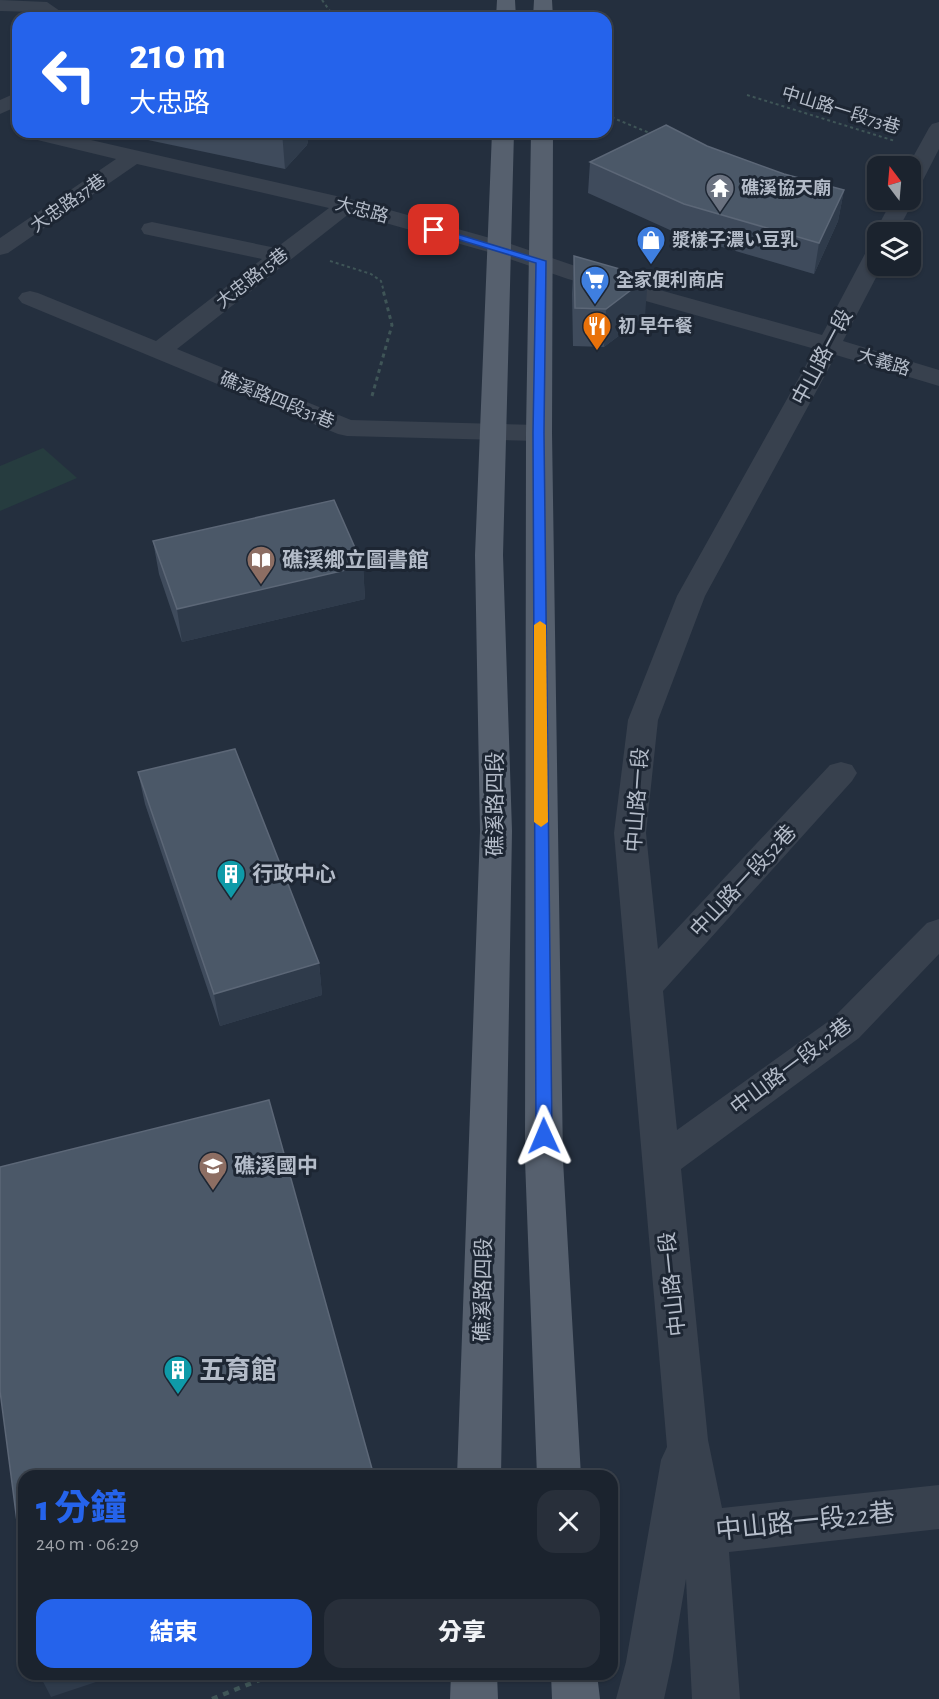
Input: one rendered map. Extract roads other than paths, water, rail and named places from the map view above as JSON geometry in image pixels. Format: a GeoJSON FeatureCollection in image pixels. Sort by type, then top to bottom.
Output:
{"type":"FeatureCollection","features":[{"type":"Feature","properties":{"kind":"main road","name":"礁溪路四段"},"geometry":{"type":"LineString","coordinates":[[479,1470],[496,831],[489,555],[495,432],[503,138]]}},
{"type":"Feature","properties":{"kind":"main road"},"geometry":{"type":"LineString","coordinates":[[542,138],[539,433],[544,1160],[559,1470]]}},
{"type":"Feature","properties":{"kind":"main road"},"geometry":{"type":"LineString","coordinates":[[474,1680],[474,1699]]}},
{"type":"Feature","properties":{"kind":"main road"},"geometry":{"type":"LineString","coordinates":[[574,1680],[576,1699]]}},
{"type":"Feature","properties":{"kind":"street"},"geometry":{"type":"LineString","coordinates":[[0,5],[40,6],[50,12]]}},
{"type":"Feature","properties":{"kind":"street"},"geometry":{"type":"LineString","coordinates":[[921,164],[939,128]]}},
{"type":"Feature","properties":{"kind":"street","name":"大忠路"},"geometry":{"type":"LineString","coordinates":[[54,138],[345,205],[500,248],[576,274],[830,345]]}},
{"type":"Feature","properties":{"kind":"street","name":"大忠路37巷"},"geometry":{"type":"LineString","coordinates":[[0,248],[134,156]]}},
{"type":"Feature","properties":{"kind":"street","name":"大忠路15巷"},"geometry":{"type":"LineString","coordinates":[[159,351],[345,205]]}},
{"type":"Feature","properties":{"kind":"street"},"geometry":{"type":"LineString","coordinates":[[152,229],[285,253]]}},
{"type":"Feature","properties":{"kind":"street","name":"中山路一段"},"geometry":{"type":"LineString","coordinates":[[716,1699],[688,1531],[687,1440],[630,833],[643,720],[692,596],[830,345],[867,272]]}},
{"type":"Feature","properties":{"kind":"street","name":"礁溪路四段31巷"},"geometry":{"type":"LineString","coordinates":[[30,298],[346,428],[539,433]]}},
{"type":"Feature","properties":{"kind":"street","name":"大義路"},"geometry":{"type":"LineString","coordinates":[[830,345],[939,378]]}},
{"type":"Feature","properties":{"kind":"street","name":"中山路一段52巷"},"geometry":{"type":"LineString","coordinates":[[644,988],[842,774]]}},
{"type":"Feature","properties":{"kind":"street","name":"中山路一段42巷"},"geometry":{"type":"LineString","coordinates":[[660,1163],[846,1028],[939,932]]}},
{"type":"Feature","properties":{"kind":"street","name":"中山路一段22巷"},"geometry":{"type":"LineString","coordinates":[[688,1531],[939,1507]]}},
{"type":"Feature","properties":{"kind":"street","name":"中山路一段"},"geometry":{"type":"LineString","coordinates":[[640,1699],[688,1531]]}},
{"type":"Feature","properties":{"kind":"place","name":"礁溪協天廟"},"geometry":{"type":"Point","coordinates":[720,214]}},
{"type":"Feature","properties":{"kind":"place","name":"漿樣子濃い豆乳"},"geometry":{"type":"Point","coordinates":[651,266]}},
{"type":"Feature","properties":{"kind":"place","name":"全家便利商店"},"geometry":{"type":"Point","coordinates":[595,306]}},
{"type":"Feature","properties":{"kind":"place","name":"初 早午餐"},"geometry":{"type":"Point","coordinates":[597,352]}},
{"type":"Feature","properties":{"kind":"place","name":"礁溪鄉立圖書館"},"geometry":{"type":"Point","coordinates":[261,586]}},
{"type":"Feature","properties":{"kind":"place","name":"行政中心"},"geometry":{"type":"Point","coordinates":[231,900]}},
{"type":"Feature","properties":{"kind":"place","name":"礁溪國中"},"geometry":{"type":"Point","coordinates":[213,1192]}},
{"type":"Feature","properties":{"kind":"place","name":"五育館"},"geometry":{"type":"Point","coordinates":[178,1396]}}]}
